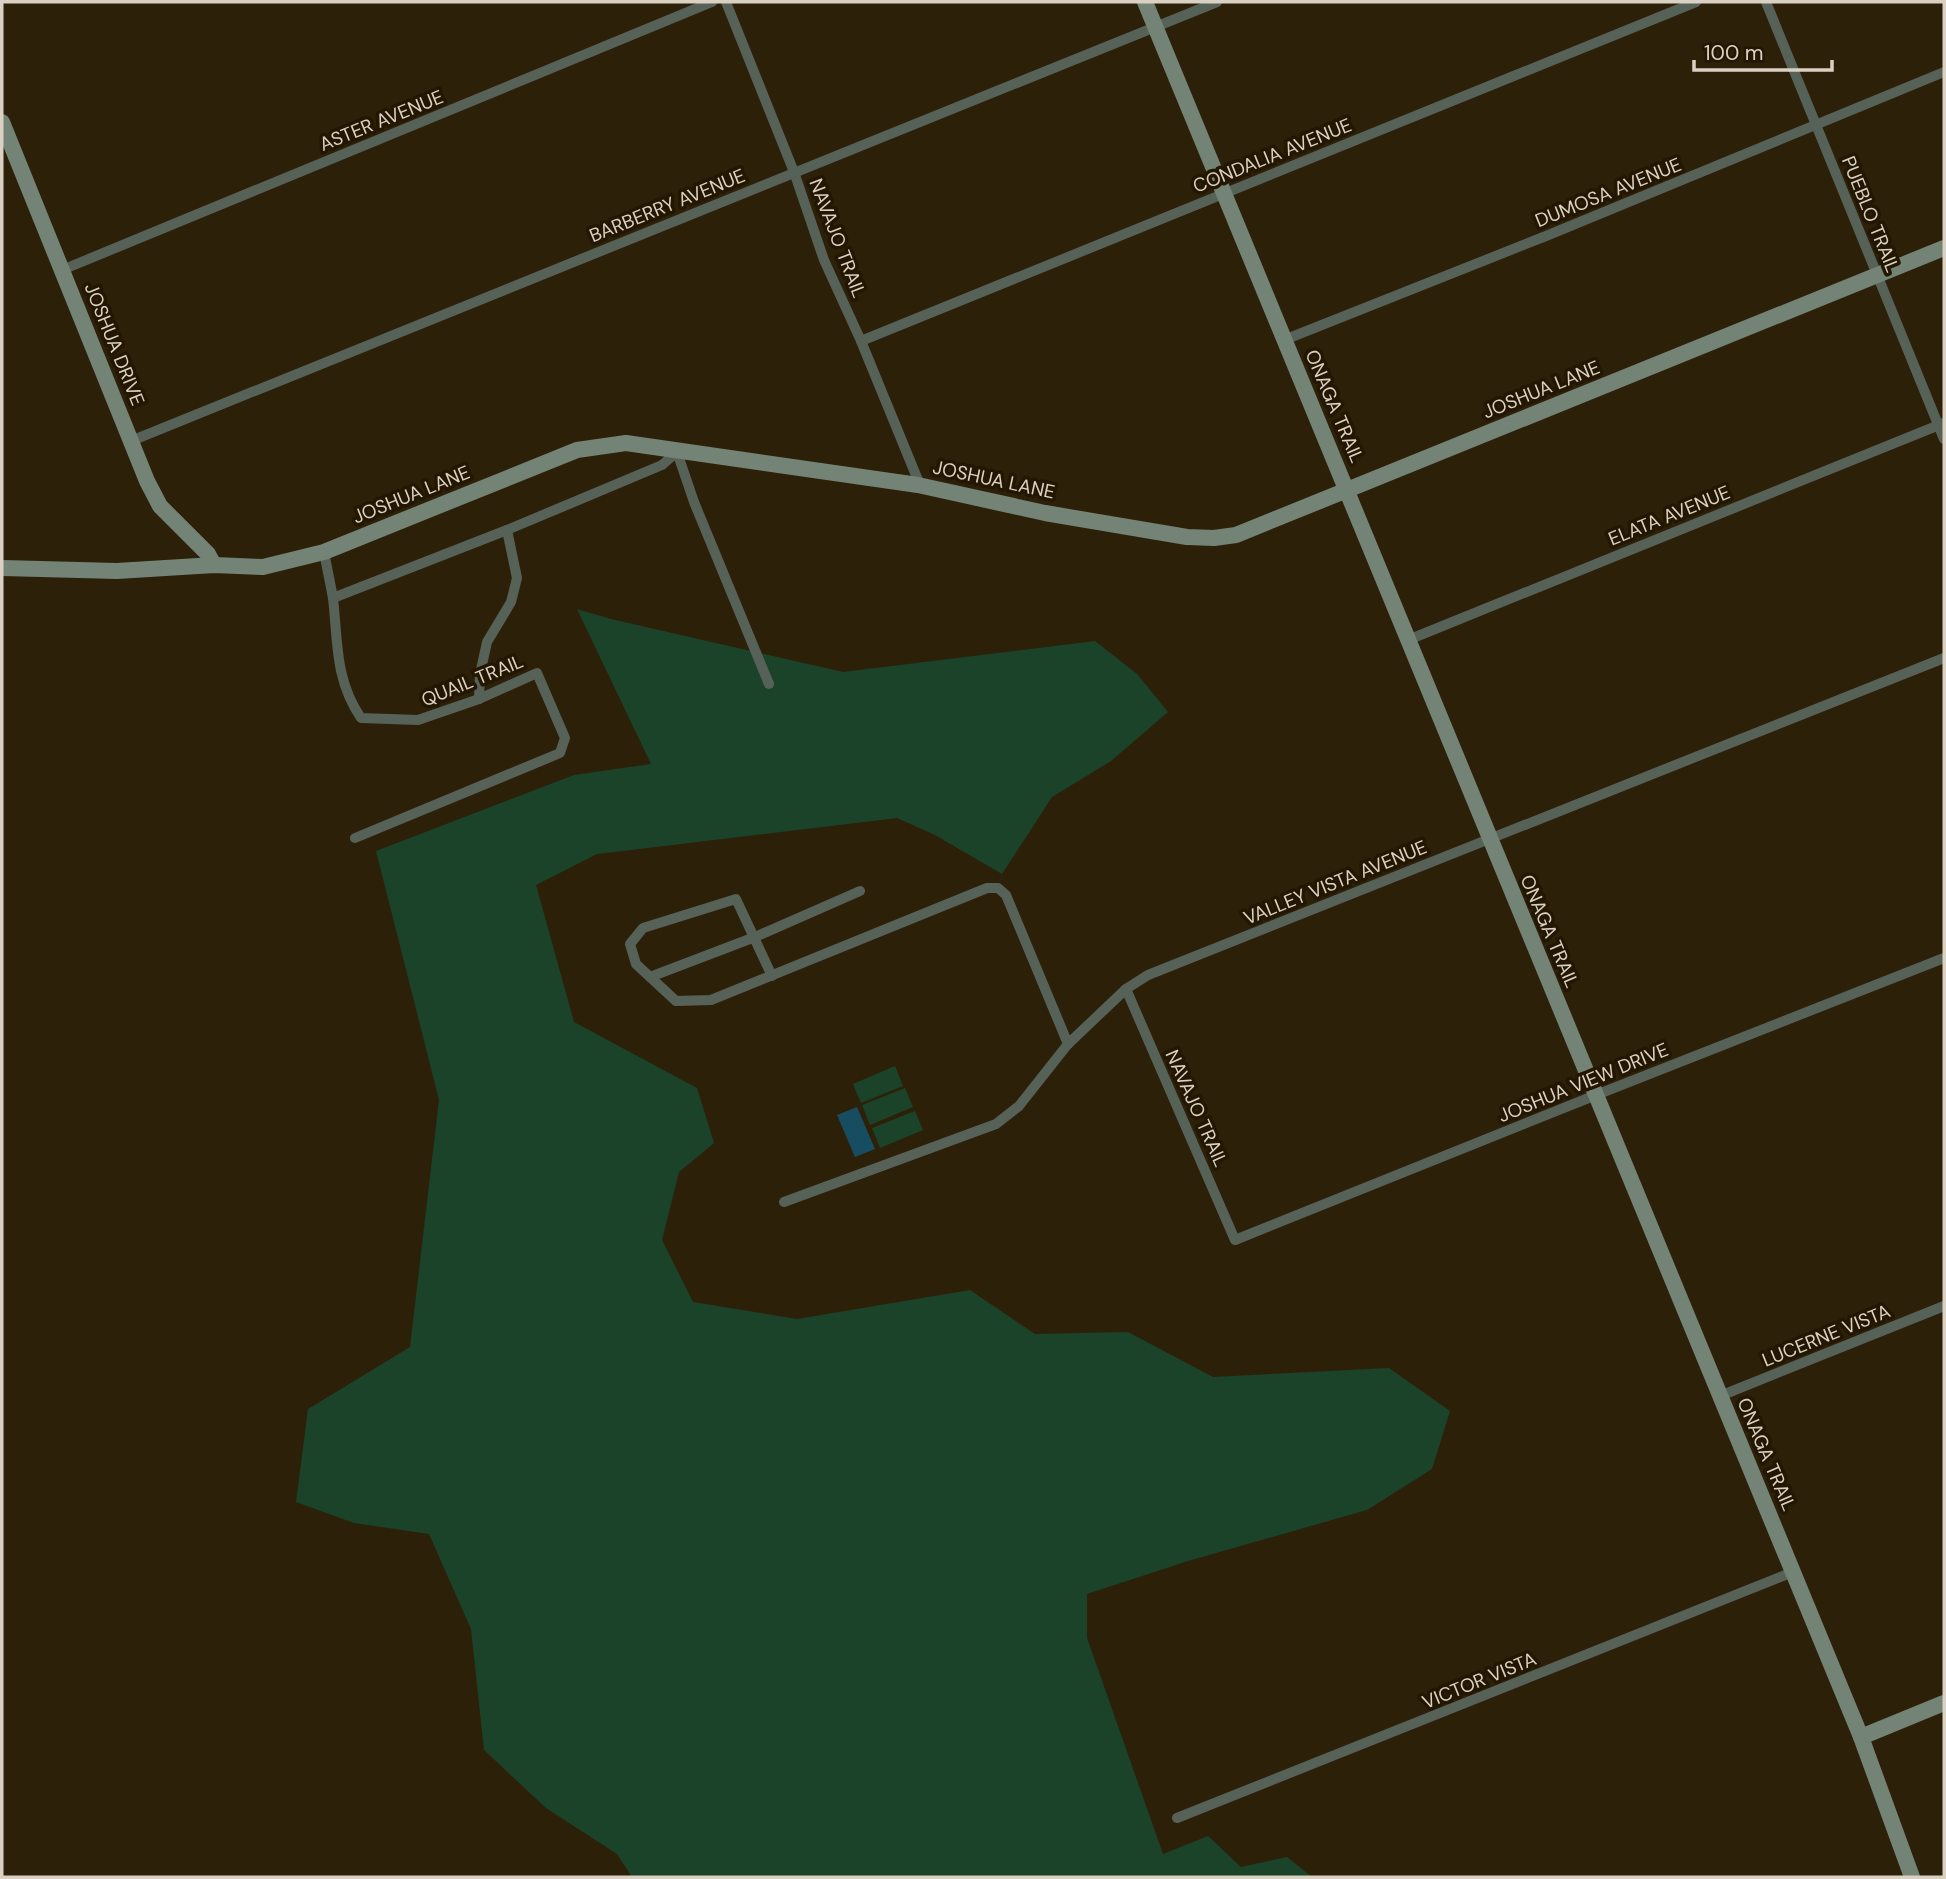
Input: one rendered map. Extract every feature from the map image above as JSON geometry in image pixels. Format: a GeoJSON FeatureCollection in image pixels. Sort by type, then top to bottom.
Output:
{"type":"FeatureCollection","features":[{"type":"Feature","properties":{"kind":"street","name":"ASTER AVENUE"},"geometry":{"type":"LineString","coordinates":[[62,270],[712,2]]}},
{"type":"Feature","properties":{"kind":"street","name":"NAVAJO TRAIL"},"geometry":{"type":"LineString","coordinates":[[726,2],[794,172],[824,260],[861,341],[920,485]]}},
{"type":"Feature","properties":{"kind":"street","name":"ONAGA TRAIL"},"geometry":{"type":"LineString","coordinates":[[1145,2],[1861,1737],[1912,1877]]}},
{"type":"Feature","properties":{"kind":"street","name":"BARBERRY AVENUE"},"geometry":{"type":"LineString","coordinates":[[131,442],[1217,2]]}},
{"type":"Feature","properties":{"kind":"street","name":"CONDALIA AVENUE"},"geometry":{"type":"LineString","coordinates":[[861,341],[1696,2]]}},
{"type":"Feature","properties":{"kind":"street","name":"PUEBLO TRAIL"},"geometry":{"type":"LineString","coordinates":[[1766,2],[1941,424],[1944,439]]}},
{"type":"Feature","properties":{"kind":"street","name":"DUMOSA AVENUE"},"geometry":{"type":"LineString","coordinates":[[1283,340],[1546,236],[1944,72]]}},
{"type":"Feature","properties":{"kind":"street","name":"JOSHUA DRIVE"},"geometry":{"type":"LineString","coordinates":[[2,122],[131,442],[160,506],[206,551],[214,565]]}},
{"type":"Feature","properties":{"kind":"street","name":"JOSHUA LANE"},"geometry":{"type":"LineString","coordinates":[[2,568],[117,571],[214,565],[263,567],[324,552],[577,450],[626,443],[920,485],[1045,513],[1187,537],[1236,536],[1944,248]]}},
{"type":"Feature","properties":{"kind":"street","name":"ELATA AVENUE"},"geometry":{"type":"LineString","coordinates":[[1408,640],[1941,424]]}},
{"type":"Feature","properties":{"kind":"street"},"geometry":{"type":"LineString","coordinates":[[324,552],[333,598],[507,530],[662,465],[677,452],[694,502],[769,684]]}},
{"type":"Feature","properties":{"kind":"street"},"geometry":{"type":"LineString","coordinates":[[479,699],[480,674],[487,642],[511,602],[517,578],[507,530]]}},
{"type":"Feature","properties":{"kind":"street","name":"QUAIL TRAIL"},"geometry":{"type":"LineString","coordinates":[[333,598],[342,681],[350,702],[361,718],[418,720],[479,699],[537,673],[565,738],[560,753],[355,838]]}},
{"type":"Feature","properties":{"kind":"street","name":"VALLEY VISTA AVENUE"},"geometry":{"type":"LineString","coordinates":[[784,1202],[996,1124],[1019,1106],[1068,1044],[1126,989],[1148,975],[1944,658]]}},
{"type":"Feature","properties":{"kind":"street"},"geometry":{"type":"LineString","coordinates":[[772,976],[736,899],[643,928],[630,944],[636,964],[676,1000],[711,1000],[772,976],[987,888],[998,888],[1006,895],[1068,1044]]}},
{"type":"Feature","properties":{"kind":"street"},"geometry":{"type":"LineString","coordinates":[[650,977],[755,937],[860,891]]}},
{"type":"Feature","properties":{"kind":"street","name":"JOSHUA VIEW DRIVE"},"geometry":{"type":"LineString","coordinates":[[1236,1240],[1944,958]]}},
{"type":"Feature","properties":{"kind":"street","name":"NAVAJO TRAIL"},"geometry":{"type":"LineString","coordinates":[[1126,989],[1236,1240]]}},
{"type":"Feature","properties":{"kind":"street","name":"LUCERNE VISTA"},"geometry":{"type":"LineString","coordinates":[[1720,1396],[1944,1306]]}},
{"type":"Feature","properties":{"kind":"street","name":"VICTOR VISTA"},"geometry":{"type":"LineString","coordinates":[[1177,1818],[1793,1572]]}},
{"type":"Feature","properties":{"kind":"street"},"geometry":{"type":"LineString","coordinates":[[1861,1737],[1944,1703]]}},
{"type":"Feature","properties":{"kind":"green space"},"geometry":{"type":"Polygon","coordinates":[[[577,609],[843,672],[1095,641],[1137,674],[1168,712],[1111,761],[1052,797],[1002,874],[935,835],[897,818],[597,854],[536,885],[574,1022],[697,1088],[714,1143],[679,1172],[662,1240],[693,1302],[797,1319],[970,1290],[1035,1334],[1128,1332],[1213,1377],[1389,1368],[1450,1411],[1432,1469],[1367,1510],[1188,1561],[1087,1594],[1087,1638],[1163,1854],[1208,1836],[1241,1867],[1287,1857],[1312,1877],[632,1877],[617,1854],[546,1808],[484,1750],[471,1629],[429,1534],[354,1523],[296,1502],[308,1409],[410,1347],[439,1100],[376,851],[574,775],[651,764],[577,609]]]}},
{"type":"Feature","properties":{"kind":"green space"},"geometry":{"type":"Polygon","coordinates":[[[895,1066],[903,1086],[861,1103],[853,1084],[895,1066]]]}},
{"type":"Feature","properties":{"kind":"green space"},"geometry":{"type":"Polygon","coordinates":[[[905,1088],[913,1107],[870,1125],[862,1105],[905,1088]]]}},
{"type":"Feature","properties":{"kind":"green space"},"geometry":{"type":"Polygon","coordinates":[[[915,1111],[923,1130],[880,1148],[872,1128],[915,1111]]]}},
{"type":"Feature","properties":{"kind":"water"},"geometry":{"type":"Polygon","coordinates":[[[857,1107],[875,1149],[855,1157],[837,1115],[857,1107]]]}}]}
